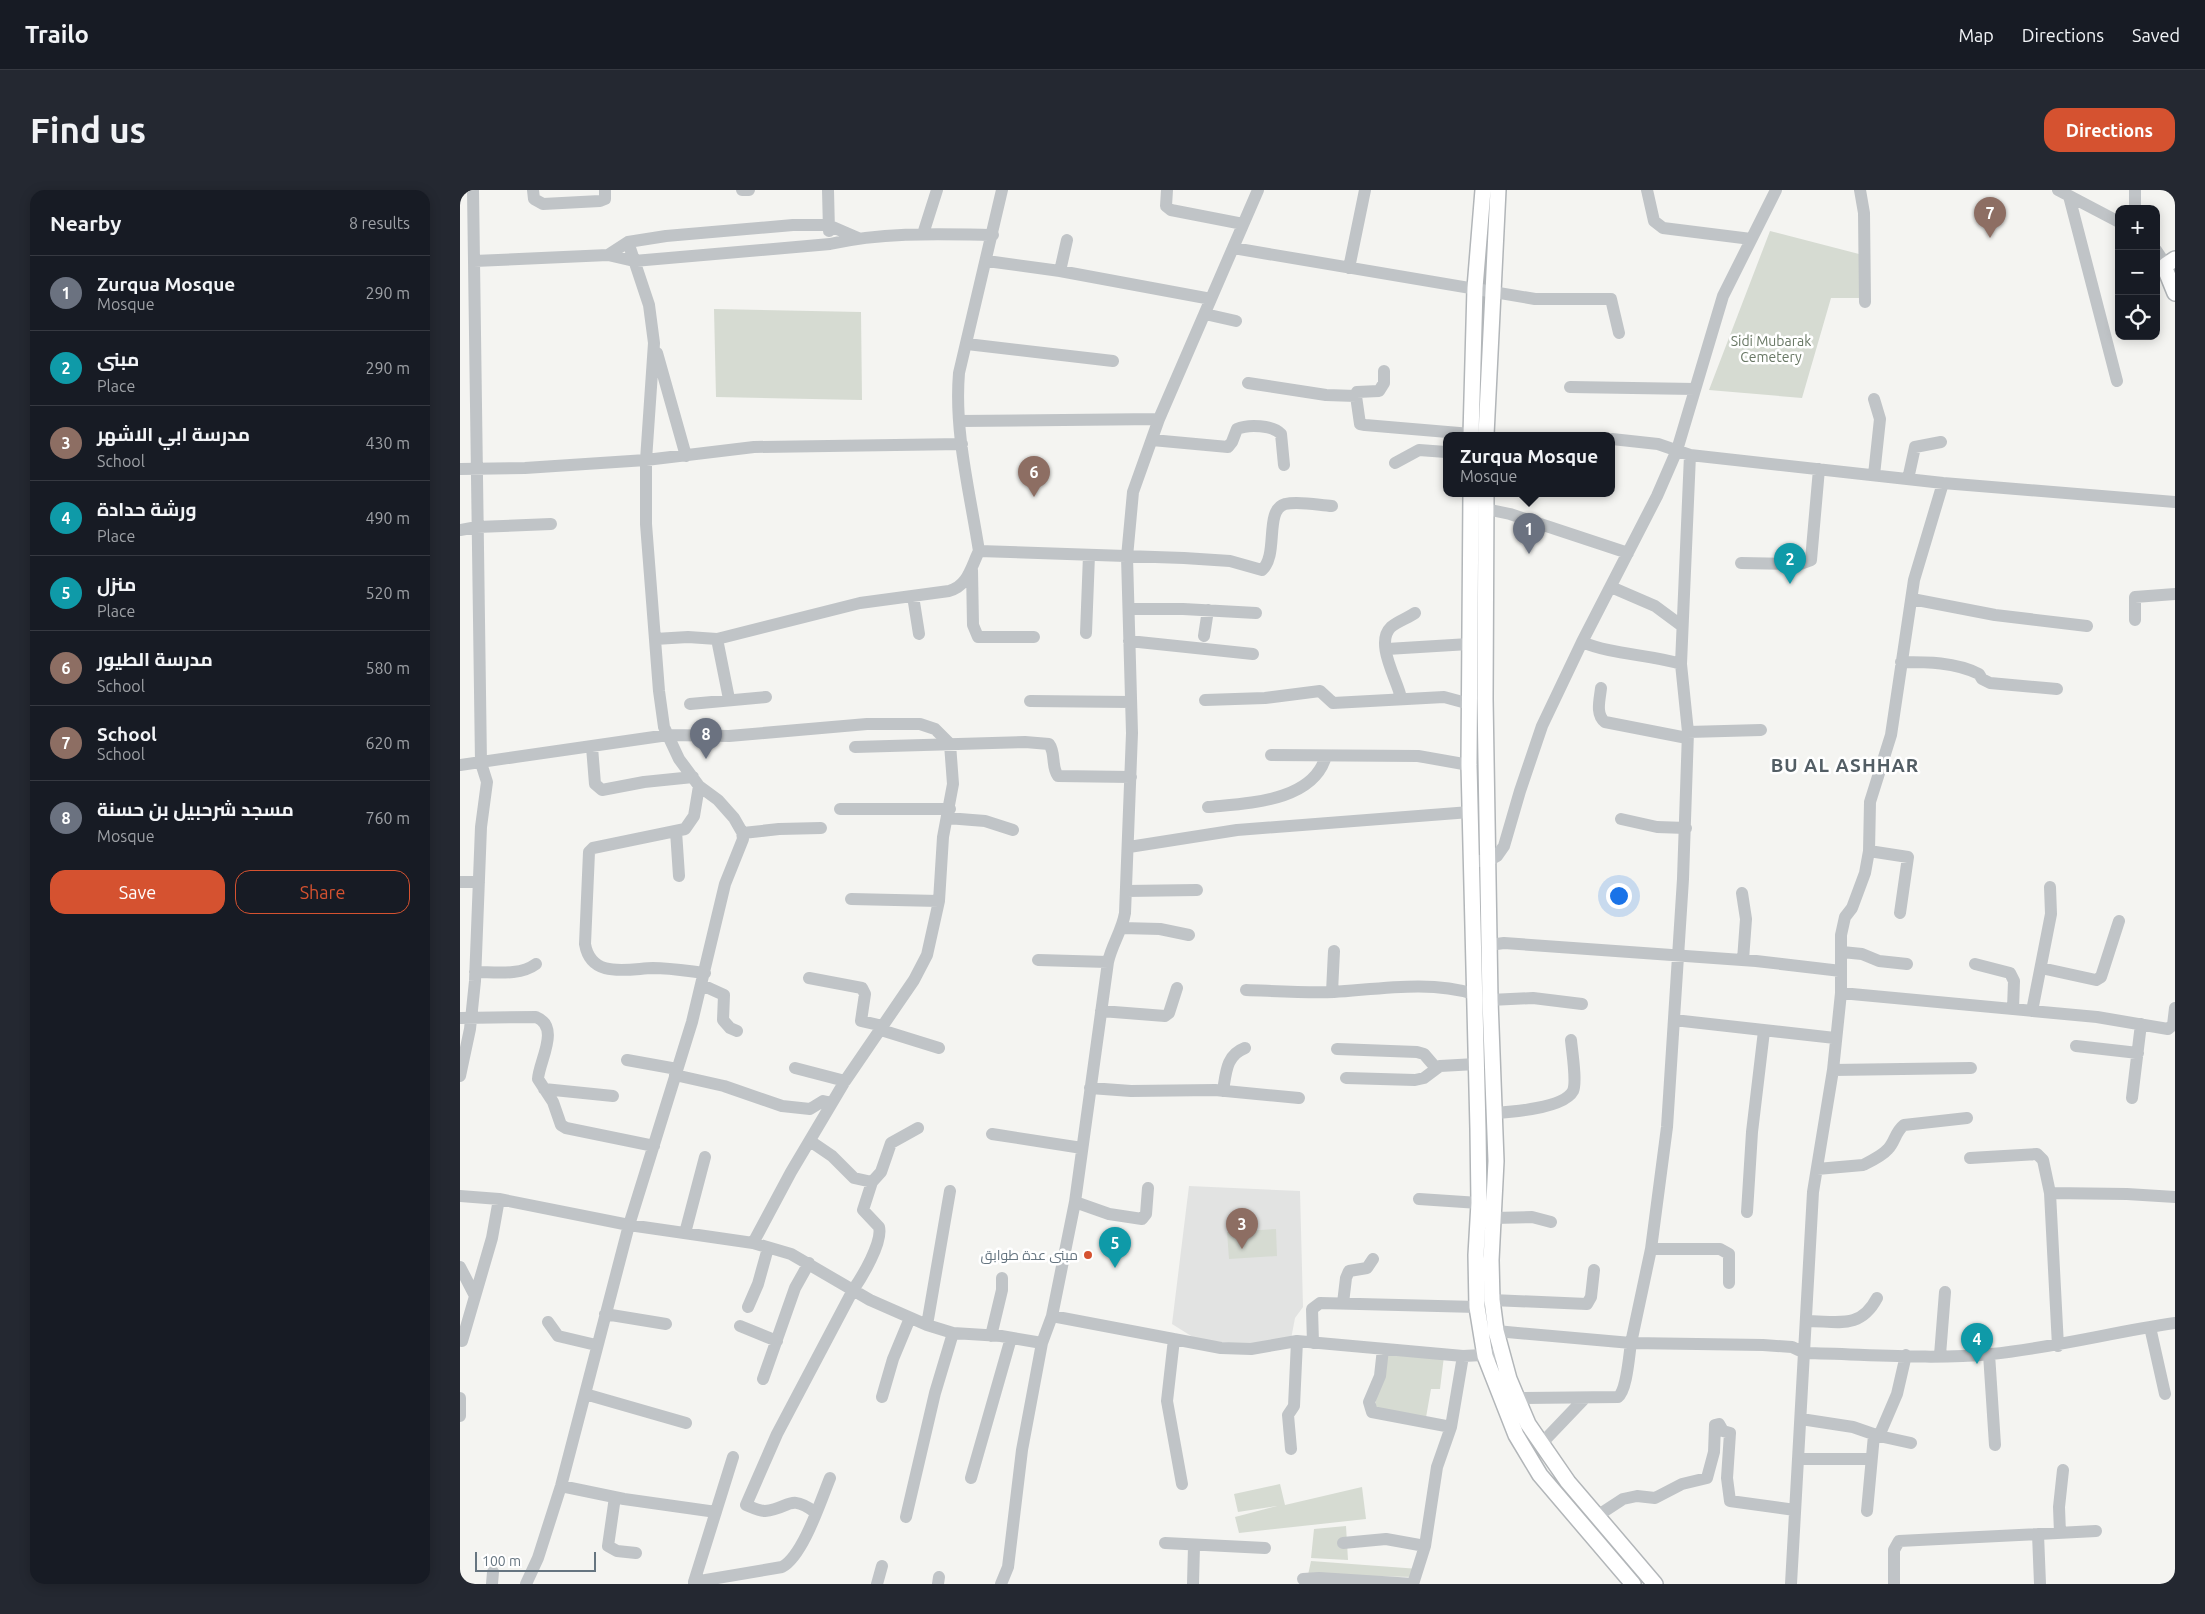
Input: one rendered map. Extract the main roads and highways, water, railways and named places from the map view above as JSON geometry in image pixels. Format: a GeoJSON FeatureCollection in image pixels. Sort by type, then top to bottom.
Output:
{"type":"FeatureCollection","features":[{"type":"Feature","properties":{"kind":"main road"},"geometry":{"type":"LineString","coordinates":[[1471,432],[1475,288],[1483,190]]}},
{"type":"Feature","properties":{"kind":"main road"},"geometry":{"type":"LineString","coordinates":[[1486,432],[1498,190]]}},
{"type":"Feature","properties":{"kind":"main road"},"geometry":{"type":"LineString","coordinates":[[2171,262],[2166,271],[2175,293]]}},
{"type":"Feature","properties":{"kind":"main road"},"geometry":{"type":"LineString","coordinates":[[1471,497],[1469,765],[1479,1203],[1476,1255],[1477,1307],[1485,1356],[1516,1435],[1540,1474],[1632,1584]]}},
{"type":"Feature","properties":{"kind":"main road"},"geometry":{"type":"LineString","coordinates":[[1486,497],[1489,944],[1495,1113],[1492,1300],[1496,1331],[1516,1398],[1528,1424],[1568,1482],[1655,1584]]}},
{"type":"Feature","properties":{"kind":"place","name":"School"},"geometry":{"type":"Point","coordinates":[1990,238]}},
{"type":"Feature","properties":{"kind":"place","name":"مدرسة الطيور"},"geometry":{"type":"Point","coordinates":[1034,497]}},
{"type":"Feature","properties":{"kind":"place","name":"Zurqua Mosque"},"geometry":{"type":"Point","coordinates":[1529,554]}},
{"type":"Feature","properties":{"kind":"place","name":"مبنى"},"geometry":{"type":"Point","coordinates":[1790,584]}},
{"type":"Feature","properties":{"kind":"place","name":"مسجد شرحبيل بن حسنة"},"geometry":{"type":"Point","coordinates":[706,759]}},
{"type":"Feature","properties":{"kind":"place","name":"مدرسة ابي الاشهر"},"geometry":{"type":"Point","coordinates":[1242,1249]}},
{"type":"Feature","properties":{"kind":"place","name":"مبنى عدة طوابق"},"geometry":{"type":"Point","coordinates":[1088,1255]}},
{"type":"Feature","properties":{"kind":"place","name":"منزل"},"geometry":{"type":"Point","coordinates":[1115,1268]}},
{"type":"Feature","properties":{"kind":"place","name":"ورشة حدادة"},"geometry":{"type":"Point","coordinates":[1977,1364]}},
{"type":"Feature","properties":{"kind":"district","name":"BU AL ASHHAR"},"geometry":{"type":"Point","coordinates":[1845,765]}},
{"type":"Feature","properties":{"kind":"park label","name":"Sidi Mubarak Cemetery"},"geometry":{"type":"Point","coordinates":[1771,350]}}]}
